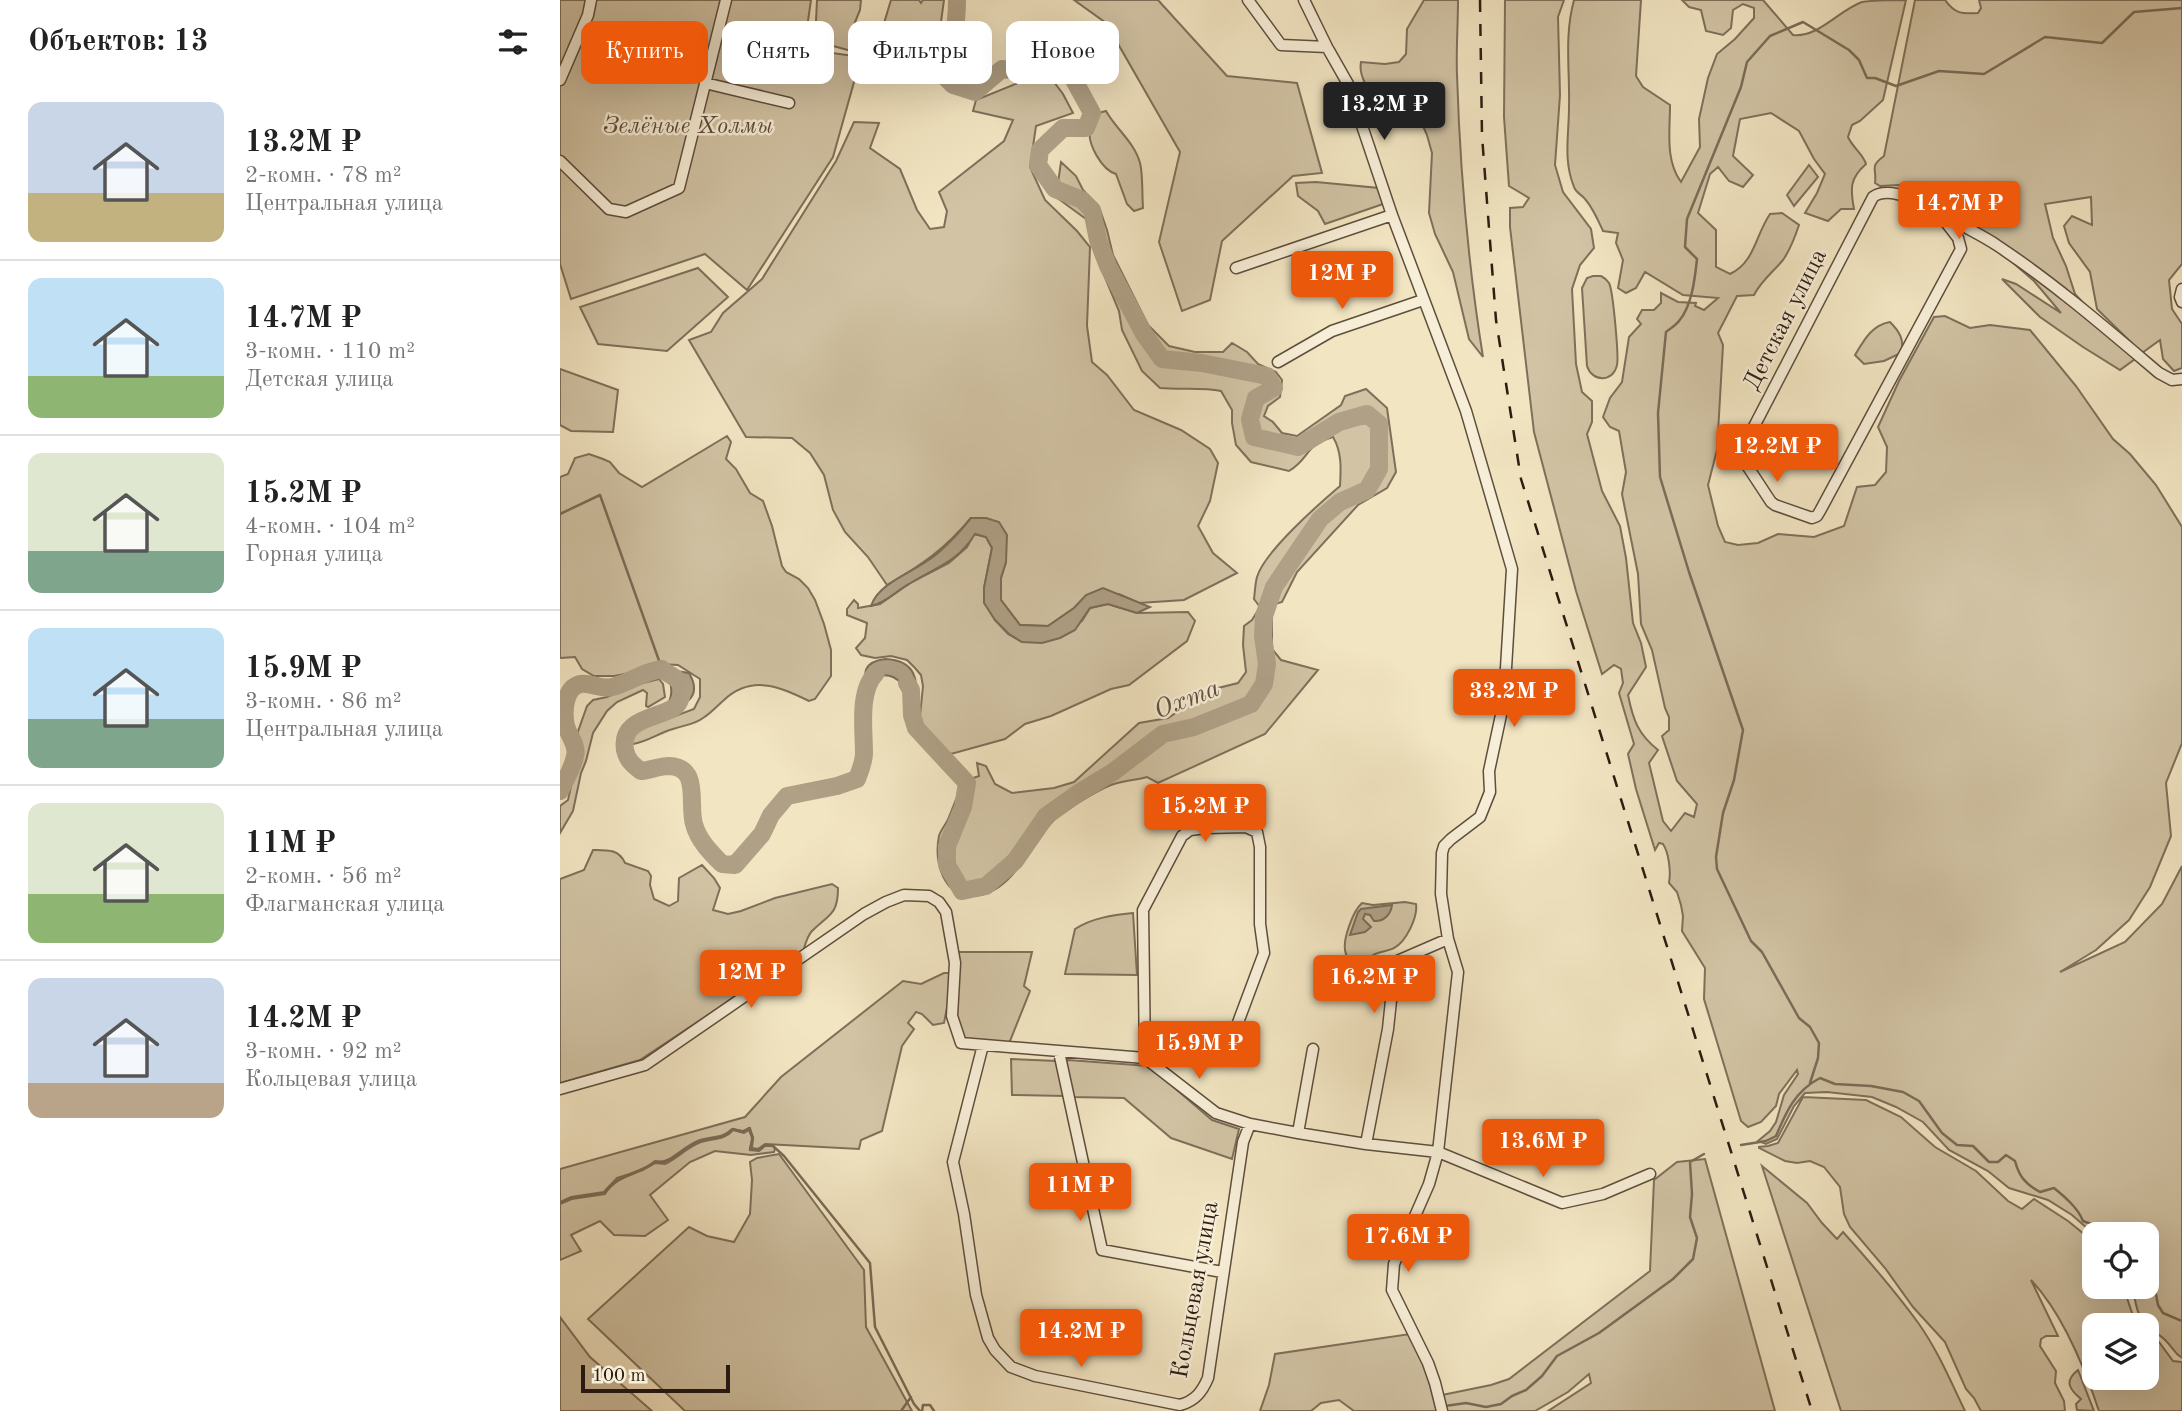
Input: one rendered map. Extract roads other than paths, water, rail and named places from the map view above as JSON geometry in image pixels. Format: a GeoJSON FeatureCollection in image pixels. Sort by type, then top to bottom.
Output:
{"type":"FeatureCollection","features":[{"type":"Feature","properties":{"kind":"street"},"geometry":{"type":"LineString","coordinates":[[560,80],[588,15],[591,0]]}},
{"type":"Feature","properties":{"kind":"street"},"geometry":{"type":"LineString","coordinates":[[708,71],[726,0]]}},
{"type":"Feature","properties":{"kind":"street"},"geometry":{"type":"LineString","coordinates":[[1248,0],[1281,45],[1326,47]]}},
{"type":"Feature","properties":{"kind":"street"},"geometry":{"type":"LineString","coordinates":[[1304,0],[1326,47],[1348,84],[1392,215],[1466,411],[1512,569],[1504,701],[1489,771],[1490,792],[1480,817],[1451,839],[1441,853],[1441,894],[1448,939],[1458,972],[1438,1152],[1429,1184],[1394,1264],[1392,1290],[1428,1363],[1442,1411]]}},
{"type":"Feature","properties":{"kind":"street"},"geometry":{"type":"LineString","coordinates":[[560,161],[609,209],[626,212],[679,188],[705,84]]}},
{"type":"Feature","properties":{"kind":"street"},"geometry":{"type":"LineString","coordinates":[[708,84],[789,103]]}},
{"type":"Feature","properties":{"kind":"street","name":"Детская улица"},"geometry":{"type":"LineString","coordinates":[[1894,193],[1937,211],[1958,238],[1961,248],[1820,511],[1812,518],[1775,505],[1770,502],[1746,464],[1742,452],[1873,198],[1878,194],[1894,193]]}},
{"type":"Feature","properties":{"kind":"street"},"geometry":{"type":"LineString","coordinates":[[1937,211],[1997,245],[2053,285],[2159,373],[2172,380],[2182,379]]}},
{"type":"Feature","properties":{"kind":"street"},"geometry":{"type":"LineString","coordinates":[[1236,268],[1392,215]]}},
{"type":"Feature","properties":{"kind":"street"},"geometry":{"type":"LineString","coordinates":[[2182,289],[2182,302]]}},
{"type":"Feature","properties":{"kind":"street"},"geometry":{"type":"LineString","coordinates":[[1278,362],[1332,331],[1423,300]]}},
{"type":"Feature","properties":{"kind":"street"},"geometry":{"type":"LineString","coordinates":[[1145,1058],[1143,911],[1182,836],[1190,830],[1246,827],[1257,832],[1260,847],[1260,924],[1264,953],[1233,1036]]}},
{"type":"Feature","properties":{"kind":"street"},"geometry":{"type":"LineString","coordinates":[[560,1089],[645,1065],[864,914],[886,902],[915,894],[929,896],[939,902],[946,912],[956,963],[951,1016],[961,1043],[1145,1058],[1216,1113],[1250,1125],[1366,1144],[1438,1152],[1562,1203],[1603,1194],[1650,1174]]}},
{"type":"Feature","properties":{"kind":"street"},"geometry":{"type":"LineString","coordinates":[[1366,1144],[1388,1029],[1395,962],[1448,939]]}},
{"type":"Feature","properties":{"kind":"street","name":"Кольцевая улица"},"geometry":{"type":"LineString","coordinates":[[983,1045],[953,1161],[976,1295],[988,1338],[1011,1367],[1035,1376],[1180,1405],[1188,1403],[1203,1389],[1208,1378],[1243,1142],[1250,1125]]}},
{"type":"Feature","properties":{"kind":"street"},"geometry":{"type":"LineString","coordinates":[[1298,1133],[1313,1049]]}},
{"type":"Feature","properties":{"kind":"street"},"geometry":{"type":"LineString","coordinates":[[1059,1052],[1102,1250],[1222,1272]]}},
{"type":"Feature","properties":{"kind":"waterway","name":"Охта"},"geometry":{"type":"LineString","coordinates":[[907,683],[911,690],[912,715],[916,728],[967,783],[963,807],[947,846],[947,865],[962,891],[986,886],[1015,861],[1046,816],[1113,772],[1163,734],[1194,727],[1251,704],[1264,684],[1267,664],[1263,636],[1264,616],[1274,587],[1320,519],[1340,502],[1367,490],[1379,469],[1379,424],[1367,414],[1339,422],[1298,447],[1254,437],[1250,419],[1256,398],[1274,388],[1267,376],[1202,363],[1162,359],[1144,334],[1108,266],[1098,240],[1092,210],[1082,200],[1055,189],[1038,165],[1040,150],[1063,128],[1086,128],[1092,113],[1062,58],[1042,73],[1002,69],[975,92],[953,85],[939,71],[953,37],[957,0]]}},
{"type":"Feature","properties":{"kind":"waterway"},"geometry":{"type":"LineString","coordinates":[[1810,1083],[1818,1058],[1819,1043],[1810,1027],[1799,1018],[1762,952],[1751,941],[1717,869],[1716,857],[1723,813],[1734,780],[1743,730],[1660,477],[1658,413],[1666,332],[1678,322],[1687,308],[1697,259],[1685,247],[1687,219],[1741,87],[1747,62],[1770,36],[1803,22],[1849,50],[1859,60],[1867,78],[1875,78],[1896,86],[1939,71],[1984,74],[2045,37],[2102,43],[2134,12],[2182,8]]}},
{"type":"Feature","properties":{"kind":"waterway"},"geometry":{"type":"LineString","coordinates":[[560,514],[600,495],[662,669]]}},
{"type":"Feature","properties":{"kind":"waterway","name":"Охта"},"geometry":{"type":"LineString","coordinates":[[560,791],[573,765],[576,752],[565,721],[566,702],[571,690],[580,684],[612,687],[662,669],[681,684],[680,700],[675,707],[634,725],[625,739],[626,754],[641,771],[669,766],[686,773],[691,788],[694,824],[699,835],[709,851],[722,864],[735,865],[762,834],[771,815],[787,796],[857,779],[864,756],[864,700],[870,681],[876,673]]}},
{"type":"Feature","properties":{"kind":"waterway"},"geometry":{"type":"LineString","coordinates":[[1741,1145],[1766,1141],[1776,1136],[1798,1096],[1820,1078],[1835,1084],[1871,1086],[1903,1092],[1919,1101],[1942,1133],[1957,1145],[1973,1146],[1989,1162],[1998,1162],[2006,1155],[2015,1161],[2030,1186],[2040,1192],[2054,1188],[2075,1207],[2086,1222]]}},
{"type":"Feature","properties":{"kind":"waterway"},"geometry":{"type":"LineString","coordinates":[[560,1203],[571,1198],[604,1193],[621,1178],[655,1162],[673,1158],[695,1143],[722,1137],[733,1129],[743,1132],[749,1128],[753,1138],[750,1149],[759,1150],[765,1145],[773,1146],[784,1156],[870,1263],[875,1327],[920,1411]]}},
{"type":"Feature","properties":{"kind":"waterway"},"geometry":{"type":"LineString","coordinates":[[1445,1406],[1466,1403],[1486,1407],[1501,1404],[1526,1390],[1542,1376],[1557,1356],[1599,1333],[1673,1279],[1693,1259],[1697,1238],[1690,1217],[1690,1162],[1704,1154]]}},
{"type":"Feature","properties":{"kind":"waterway"},"geometry":{"type":"LineString","coordinates":[[2157,1299],[2163,1313],[2182,1321]]}},
{"type":"Feature","properties":{"kind":"waterway"},"geometry":{"type":"LineString","coordinates":[[901,1411],[911,1397]]}},
{"type":"Feature","properties":{"kind":"waterway"},"geometry":{"type":"LineString","coordinates":[[922,1411],[923,1405],[930,1405],[934,1411]]}},
{"type":"Feature","properties":{"kind":"railway"},"geometry":{"type":"LineString","coordinates":[[1480,0],[1482,136],[1496,320],[1521,479],[1812,1411]]}},
{"type":"Feature","properties":{"kind":"park label","name":"Зелёные Холмы"},"geometry":{"type":"Point","coordinates":[688,127]}}]}
